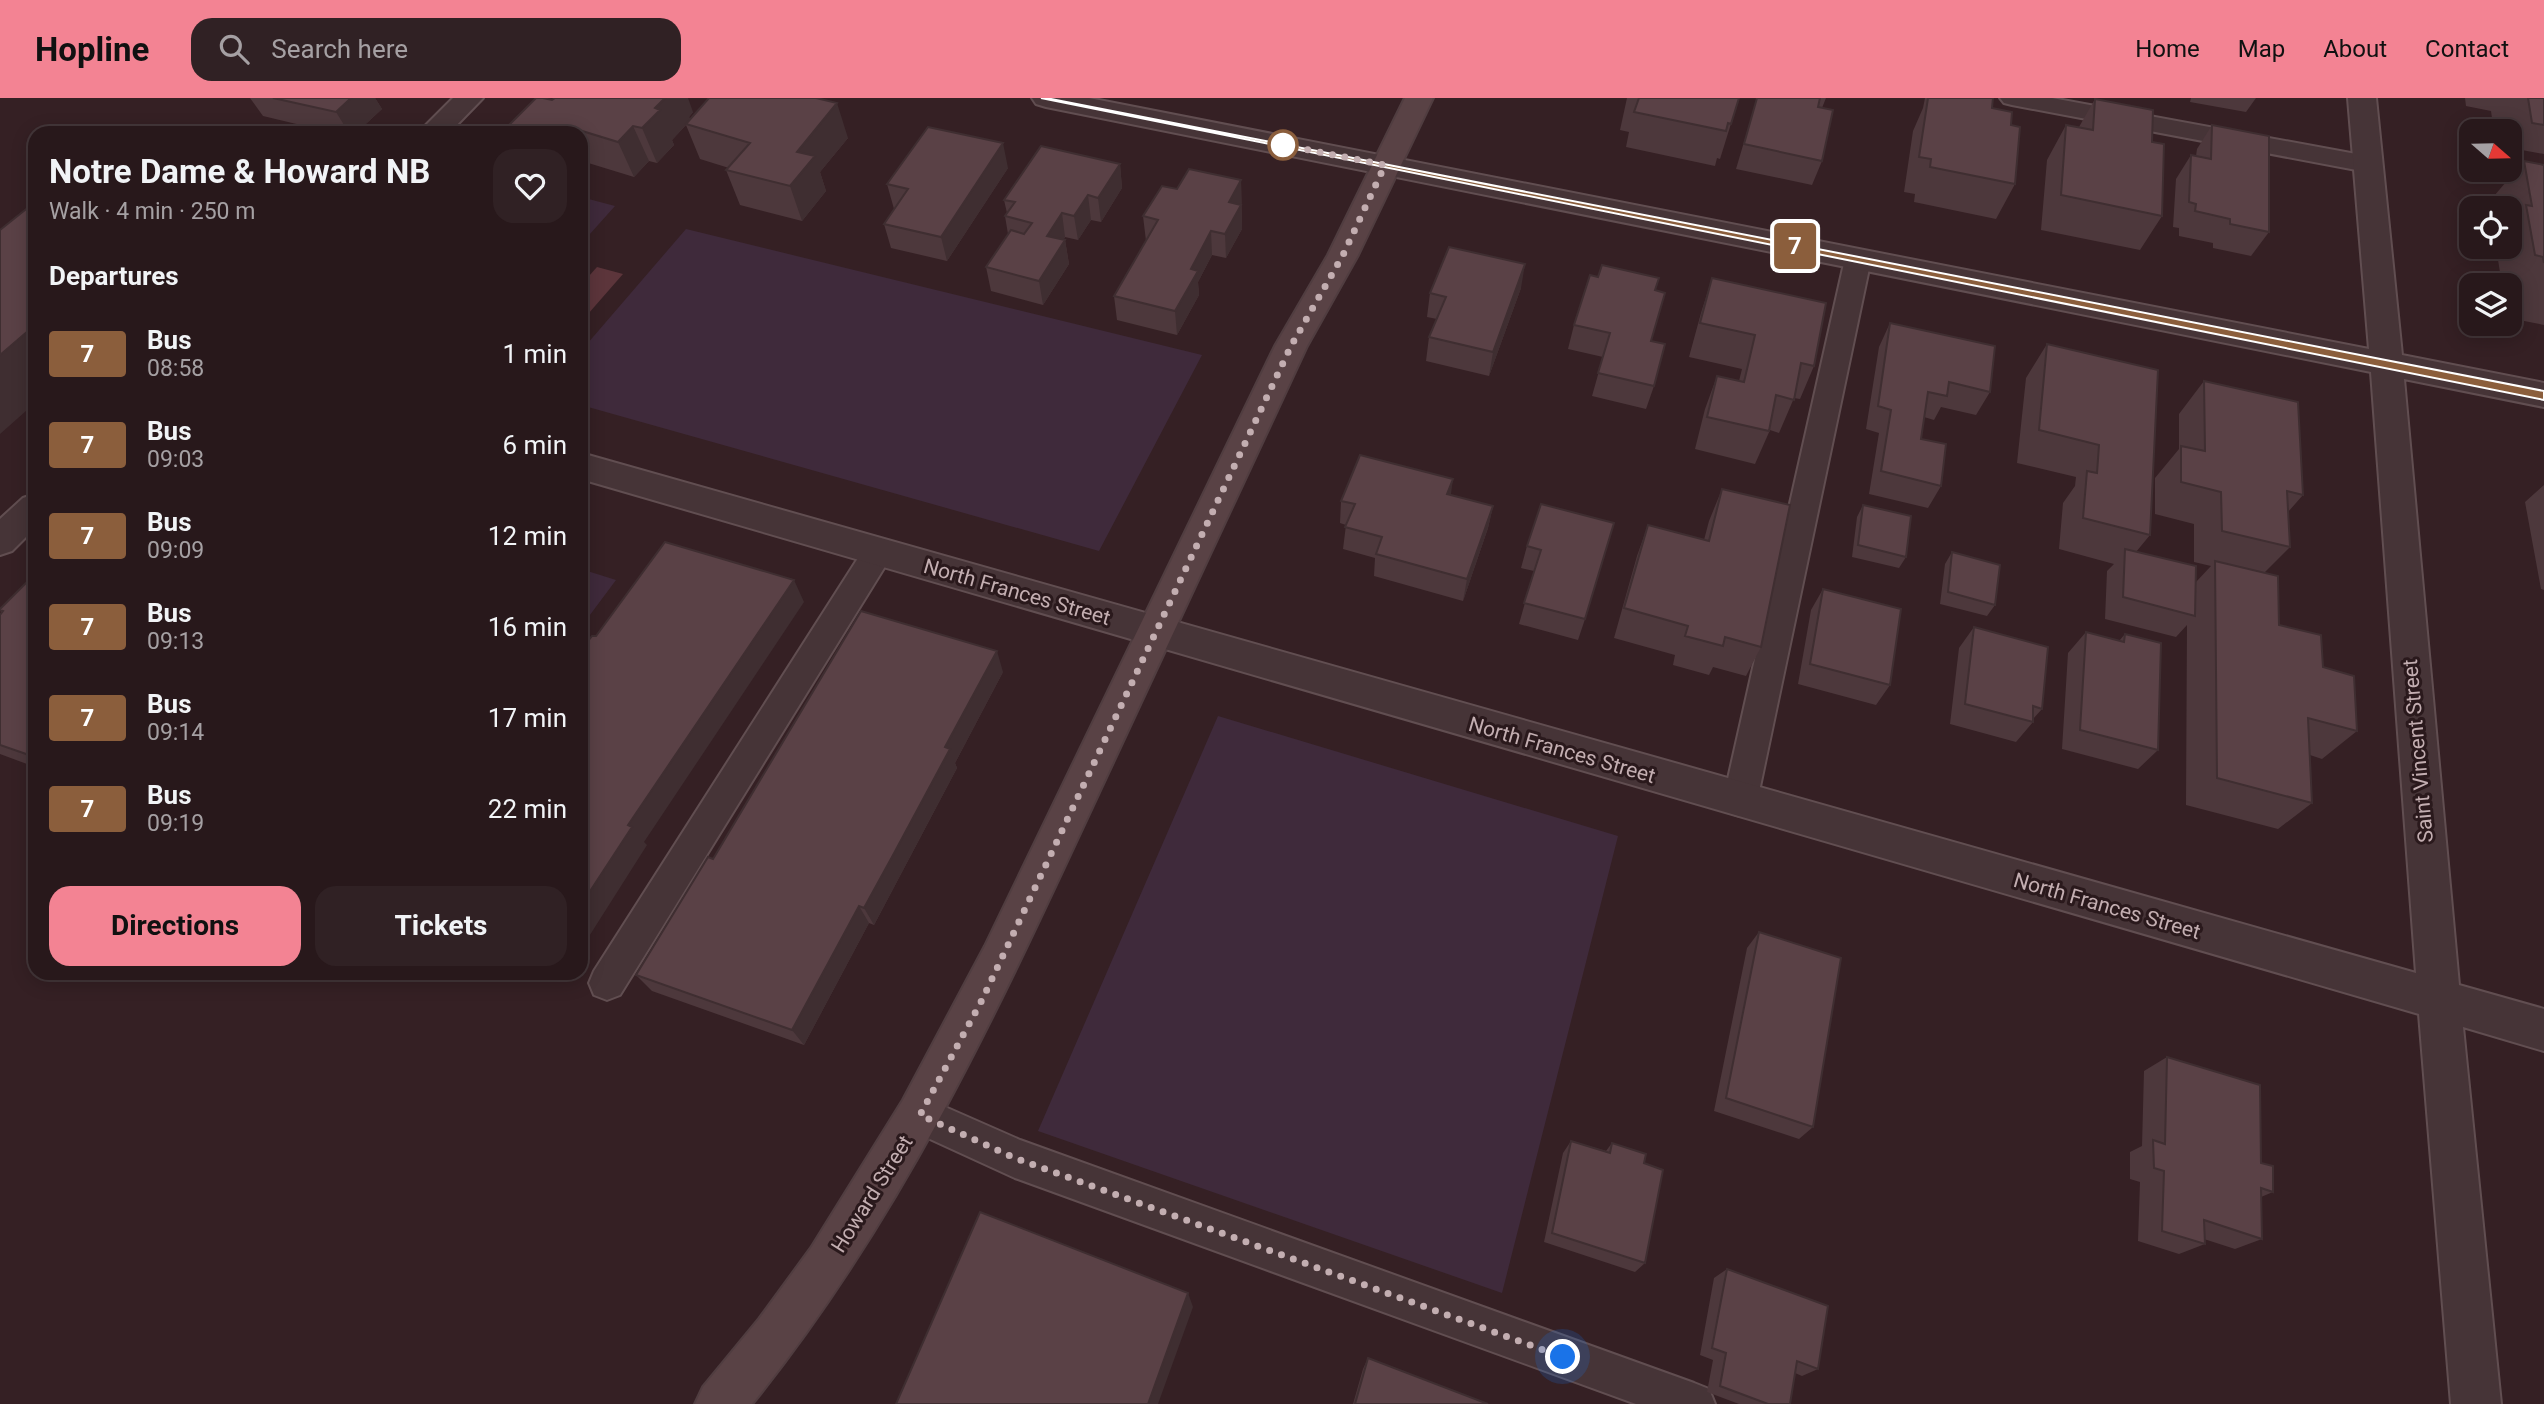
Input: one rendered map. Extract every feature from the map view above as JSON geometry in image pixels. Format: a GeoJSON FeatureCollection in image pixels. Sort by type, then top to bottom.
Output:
{"type":"FeatureCollection","features":[{"type":"Feature","properties":{"kind":"street"},"geometry":{"type":"LineString","coordinates":[[439,126],[469,98]]}},
{"type":"Feature","properties":{"kind":"street"},"geometry":{"type":"LineString","coordinates":[[1046,98],[2544,396]]}},
{"type":"Feature","properties":{"kind":"street","name":"Howard Street"},"geometry":{"type":"LineString","coordinates":[[720,1404],[757,1362],[838,1249],[920,1115],[982,1000],[1291,346],[1343,255],[1419,98]]}},
{"type":"Feature","properties":{"kind":"street","name":"Saint Vincent Street"},"geometry":{"type":"LineString","coordinates":[[2362,98],[2476,1404]]}},
{"type":"Feature","properties":{"kind":"street","name":"North Frances Street"},"geometry":{"type":"LineString","coordinates":[[588,468],[2544,1030]]}},
{"type":"Feature","properties":{"kind":"street"},"geometry":{"type":"LineString","coordinates":[[0,541],[28,514]]}},
{"type":"Feature","properties":{"kind":"lane"},"geometry":{"type":"LineString","coordinates":[[2012,98],[2367,164]]}},
{"type":"Feature","properties":{"kind":"lane"},"geometry":{"type":"LineString","coordinates":[[1740,801],[1858,258]]}},
{"type":"Feature","properties":{"kind":"lane"},"geometry":{"type":"LineString","coordinates":[[607,983],[878,552]]}},
{"type":"Feature","properties":{"kind":"lane"},"geometry":{"type":"LineString","coordinates":[[920,1115],[1015,1158],[1693,1404]]}},
{"type":"Feature","properties":{"kind":"shaded area"},"geometry":{"type":"Polygon","coordinates":[[[588,199],[615,206],[588,236],[588,199]]]}},
{"type":"Feature","properties":{"kind":"shaded area"},"geometry":{"type":"Polygon","coordinates":[[[686,229],[1202,355],[1099,551],[588,407],[588,343],[686,229]]]}},
{"type":"Feature","properties":{"kind":"shaded area"},"geometry":{"type":"Polygon","coordinates":[[[597,267],[623,274],[588,314],[588,277],[597,267]]]}},
{"type":"Feature","properties":{"kind":"shaded area"},"geometry":{"type":"Polygon","coordinates":[[[588,571],[616,580],[588,618],[588,571]]]}},
{"type":"Feature","properties":{"kind":"shaded area"},"geometry":{"type":"Polygon","coordinates":[[[1218,716],[1618,836],[1502,1293],[1038,1131],[1218,716]]]}},
{"type":"Feature","properties":{"kind":"building"},"geometry":{"type":"Polygon","coordinates":[[[273,98],[351,98],[336,112],[273,98]]]}},
{"type":"Feature","properties":{"kind":"building"},"geometry":{"type":"Polygon","coordinates":[[[536,98],[665,98],[655,108],[660,110],[642,128],[633,126],[618,142],[588,133],[588,126],[508,126],[536,98]]]}},
{"type":"Feature","properties":{"kind":"building"},"geometry":{"type":"Polygon","coordinates":[[[709,98],[816,98],[837,103],[797,152],[815,156],[790,186],[726,170],[750,143],[686,124],[709,98]]]}},
{"type":"Feature","properties":{"kind":"building"},"geometry":{"type":"Polygon","coordinates":[[[1639,98],[1739,98],[1726,131],[1634,112],[1639,98]]]}},
{"type":"Feature","properties":{"kind":"building"},"geometry":{"type":"Polygon","coordinates":[[[1757,98],[1820,98],[1818,107],[1833,110],[1822,161],[1744,144],[1757,98]]]}},
{"type":"Feature","properties":{"kind":"building"},"geometry":{"type":"Polygon","coordinates":[[[1928,98],[1993,98],[1992,108],[2012,112],[2011,125],[2020,127],[2015,184],[1930,167],[1931,159],[1919,157],[1928,98]]]}},
{"type":"Feature","properties":{"kind":"building"},"geometry":{"type":"Polygon","coordinates":[[[2528,98],[2544,98],[2544,125],[2532,123],[2528,98]]]}},
{"type":"Feature","properties":{"kind":"building"},"geometry":{"type":"Polygon","coordinates":[[[2095,99],[2153,110],[2152,142],[2164,144],[2162,216],[2061,195],[2066,125],[2093,130],[2095,99]]]}},
{"type":"Feature","properties":{"kind":"building"},"geometry":{"type":"Polygon","coordinates":[[[2212,125],[2269,136],[2269,232],[2230,224],[2230,219],[2195,211],[2196,204],[2189,202],[2191,155],[2211,159],[2212,125]]]}},
{"type":"Feature","properties":{"kind":"building"},"geometry":{"type":"Polygon","coordinates":[[[928,127],[1003,143],[941,237],[884,224],[908,189],[887,184],[928,127]]]}},
{"type":"Feature","properties":{"kind":"building"},"geometry":{"type":"Polygon","coordinates":[[[1041,146],[1120,164],[1098,198],[1088,195],[1074,216],[1062,213],[1047,236],[1065,240],[1039,281],[986,267],[1011,230],[1024,234],[1032,223],[1005,216],[1015,202],[1004,200],[1041,146]]]}},
{"type":"Feature","properties":{"kind":"building"},"geometry":{"type":"Polygon","coordinates":[[[2524,161],[2544,165],[2544,263],[2543,257],[2535,255],[2526,205],[2532,206],[2524,161]]]}},
{"type":"Feature","properties":{"kind":"building"},"geometry":{"type":"Polygon","coordinates":[[[1189,169],[1241,180],[1229,202],[1241,205],[1225,234],[1211,231],[1191,269],[1198,271],[1175,311],[1114,296],[1158,220],[1143,216],[1162,186],[1177,189],[1189,169]]]}},
{"type":"Feature","properties":{"kind":"building"},"geometry":{"type":"Polygon","coordinates":[[[28,208],[28,331],[0,355],[0,230],[28,208]]]}},
{"type":"Feature","properties":{"kind":"building"},"geometry":{"type":"Polygon","coordinates":[[[1449,247],[1525,264],[1493,352],[1429,337],[1446,297],[1430,293],[1449,247]]]}},
{"type":"Feature","properties":{"kind":"building"},"geometry":{"type":"Polygon","coordinates":[[[1602,265],[1659,278],[1655,290],[1665,293],[1651,341],[1665,344],[1654,386],[1598,373],[1610,333],[1574,325],[1590,275],[1598,277],[1602,265]]]}},
{"type":"Feature","properties":{"kind":"building"},"geometry":{"type":"Polygon","coordinates":[[[1712,278],[1826,303],[1814,366],[1801,363],[1794,400],[1776,395],[1769,431],[1707,417],[1717,376],[1744,382],[1755,335],[1700,323],[1712,278]]]}},
{"type":"Feature","properties":{"kind":"building"},"geometry":{"type":"Polygon","coordinates":[[[1890,323],[1995,346],[1990,392],[1949,382],[1947,396],[1928,392],[1921,439],[1946,444],[1941,486],[1881,471],[1891,410],[1878,406],[1890,323]]]}},
{"type":"Feature","properties":{"kind":"building"},"geometry":{"type":"Polygon","coordinates":[[[2047,344],[2158,370],[2150,535],[2083,518],[2087,471],[2097,473],[2099,445],[2039,430],[2047,344]]]}},
{"type":"Feature","properties":{"kind":"building"},"geometry":{"type":"Polygon","coordinates":[[[2204,381],[2298,402],[2303,495],[2287,491],[2290,547],[2222,531],[2221,492],[2181,482],[2181,446],[2205,451],[2204,381]]]}},
{"type":"Feature","properties":{"kind":"building"},"geometry":{"type":"Polygon","coordinates":[[[1360,455],[1453,479],[1447,494],[1493,506],[1467,579],[1376,554],[1382,537],[1345,527],[1355,504],[1341,501],[1360,455]]]}},
{"type":"Feature","properties":{"kind":"building"},"geometry":{"type":"Polygon","coordinates":[[[1722,489],[1790,505],[1761,647],[1725,637],[1723,646],[1685,636],[1688,626],[1624,608],[1648,525],[1709,541],[1722,489]]]}},
{"type":"Feature","properties":{"kind":"building"},"geometry":{"type":"Polygon","coordinates":[[[1541,504],[1614,523],[1585,619],[1524,603],[1541,550],[1527,546],[1541,504]]]}},
{"type":"Feature","properties":{"kind":"building"},"geometry":{"type":"Polygon","coordinates":[[[1863,505],[1911,516],[1906,557],[1858,545],[1863,505]]]}},
{"type":"Feature","properties":{"kind":"building"},"geometry":{"type":"Polygon","coordinates":[[[665,542],[794,580],[628,825],[632,827],[588,894],[588,641],[592,636],[596,636],[665,542]]]}},
{"type":"Feature","properties":{"kind":"building"},"geometry":{"type":"Polygon","coordinates":[[[2125,549],[2196,566],[2195,616],[2123,597],[2125,549]]]}},
{"type":"Feature","properties":{"kind":"building"},"geometry":{"type":"Polygon","coordinates":[[[1952,552],[2000,565],[1995,605],[1948,592],[1952,552]]]}},
{"type":"Feature","properties":{"kind":"building"},"geometry":{"type":"Polygon","coordinates":[[[2215,561],[2278,576],[2279,625],[2321,635],[2323,667],[2354,676],[2357,731],[2308,718],[2312,803],[2217,778],[2215,561]]]}},
{"type":"Feature","properties":{"kind":"building"},"geometry":{"type":"Polygon","coordinates":[[[28,581],[28,755],[0,745],[0,615],[3,611],[0,609],[28,581]]]}},
{"type":"Feature","properties":{"kind":"building"},"geometry":{"type":"Polygon","coordinates":[[[1823,589],[1901,609],[1890,685],[1810,664],[1823,589]]]}},
{"type":"Feature","properties":{"kind":"building"},"geometry":{"type":"Polygon","coordinates":[[[861,611],[997,651],[945,747],[950,749],[892,857],[864,908],[859,906],[792,1030],[636,975],[708,857],[713,859],[861,611]]]}},
{"type":"Feature","properties":{"kind":"building"},"geometry":{"type":"Polygon","coordinates":[[[1974,627],[2048,647],[2042,709],[2033,706],[2033,722],[1965,704],[1974,627]]]}},
{"type":"Feature","properties":{"kind":"building"},"geometry":{"type":"Polygon","coordinates":[[[2086,632],[2124,642],[2125,634],[2161,643],[2158,750],[2080,730],[2086,632]]]}},
{"type":"Feature","properties":{"kind":"building"},"geometry":{"type":"Polygon","coordinates":[[[1759,932],[1841,958],[1813,1127],[1726,1098],[1759,932]]]}},
{"type":"Feature","properties":{"kind":"building"},"geometry":{"type":"Polygon","coordinates":[[[2167,1057],[2260,1085],[2261,1163],[2273,1166],[2273,1192],[2261,1188],[2262,1239],[2204,1220],[2205,1244],[2162,1231],[2164,1171],[2154,1168],[2153,1140],[2165,1144],[2167,1057]]]}},
{"type":"Feature","properties":{"kind":"building"},"geometry":{"type":"Polygon","coordinates":[[[1571,1141],[1610,1153],[1612,1143],[1646,1154],[1644,1163],[1663,1170],[1645,1263],[1552,1233],[1571,1141]]]}},
{"type":"Feature","properties":{"kind":"building"},"geometry":{"type":"Polygon","coordinates":[[[980,1212],[1188,1293],[1148,1404],[896,1404],[980,1212]]]}},
{"type":"Feature","properties":{"kind":"building"},"geometry":{"type":"Polygon","coordinates":[[[1727,1269],[1828,1306],[1818,1369],[1797,1361],[1790,1404],[1768,1404],[1720,1386],[1726,1353],[1712,1348],[1727,1269]]]}},
{"type":"Feature","properties":{"kind":"building"},"geometry":{"type":"Polygon","coordinates":[[[1368,1358],[1488,1404],[1355,1404],[1368,1358]]]}},
{"type":"Feature","properties":{"kind":"bus line","name":"7"},"geometry":{"type":"LineString","coordinates":[[1046,98],[2544,395]]}},
{"type":"Feature","properties":{"kind":"route"},"geometry":{"type":"LineString","coordinates":[[1283,145],[1385,165],[1343,255],[1291,346],[982,1000],[920,1115],[1015,1158],[1563,1357]]}}]}
